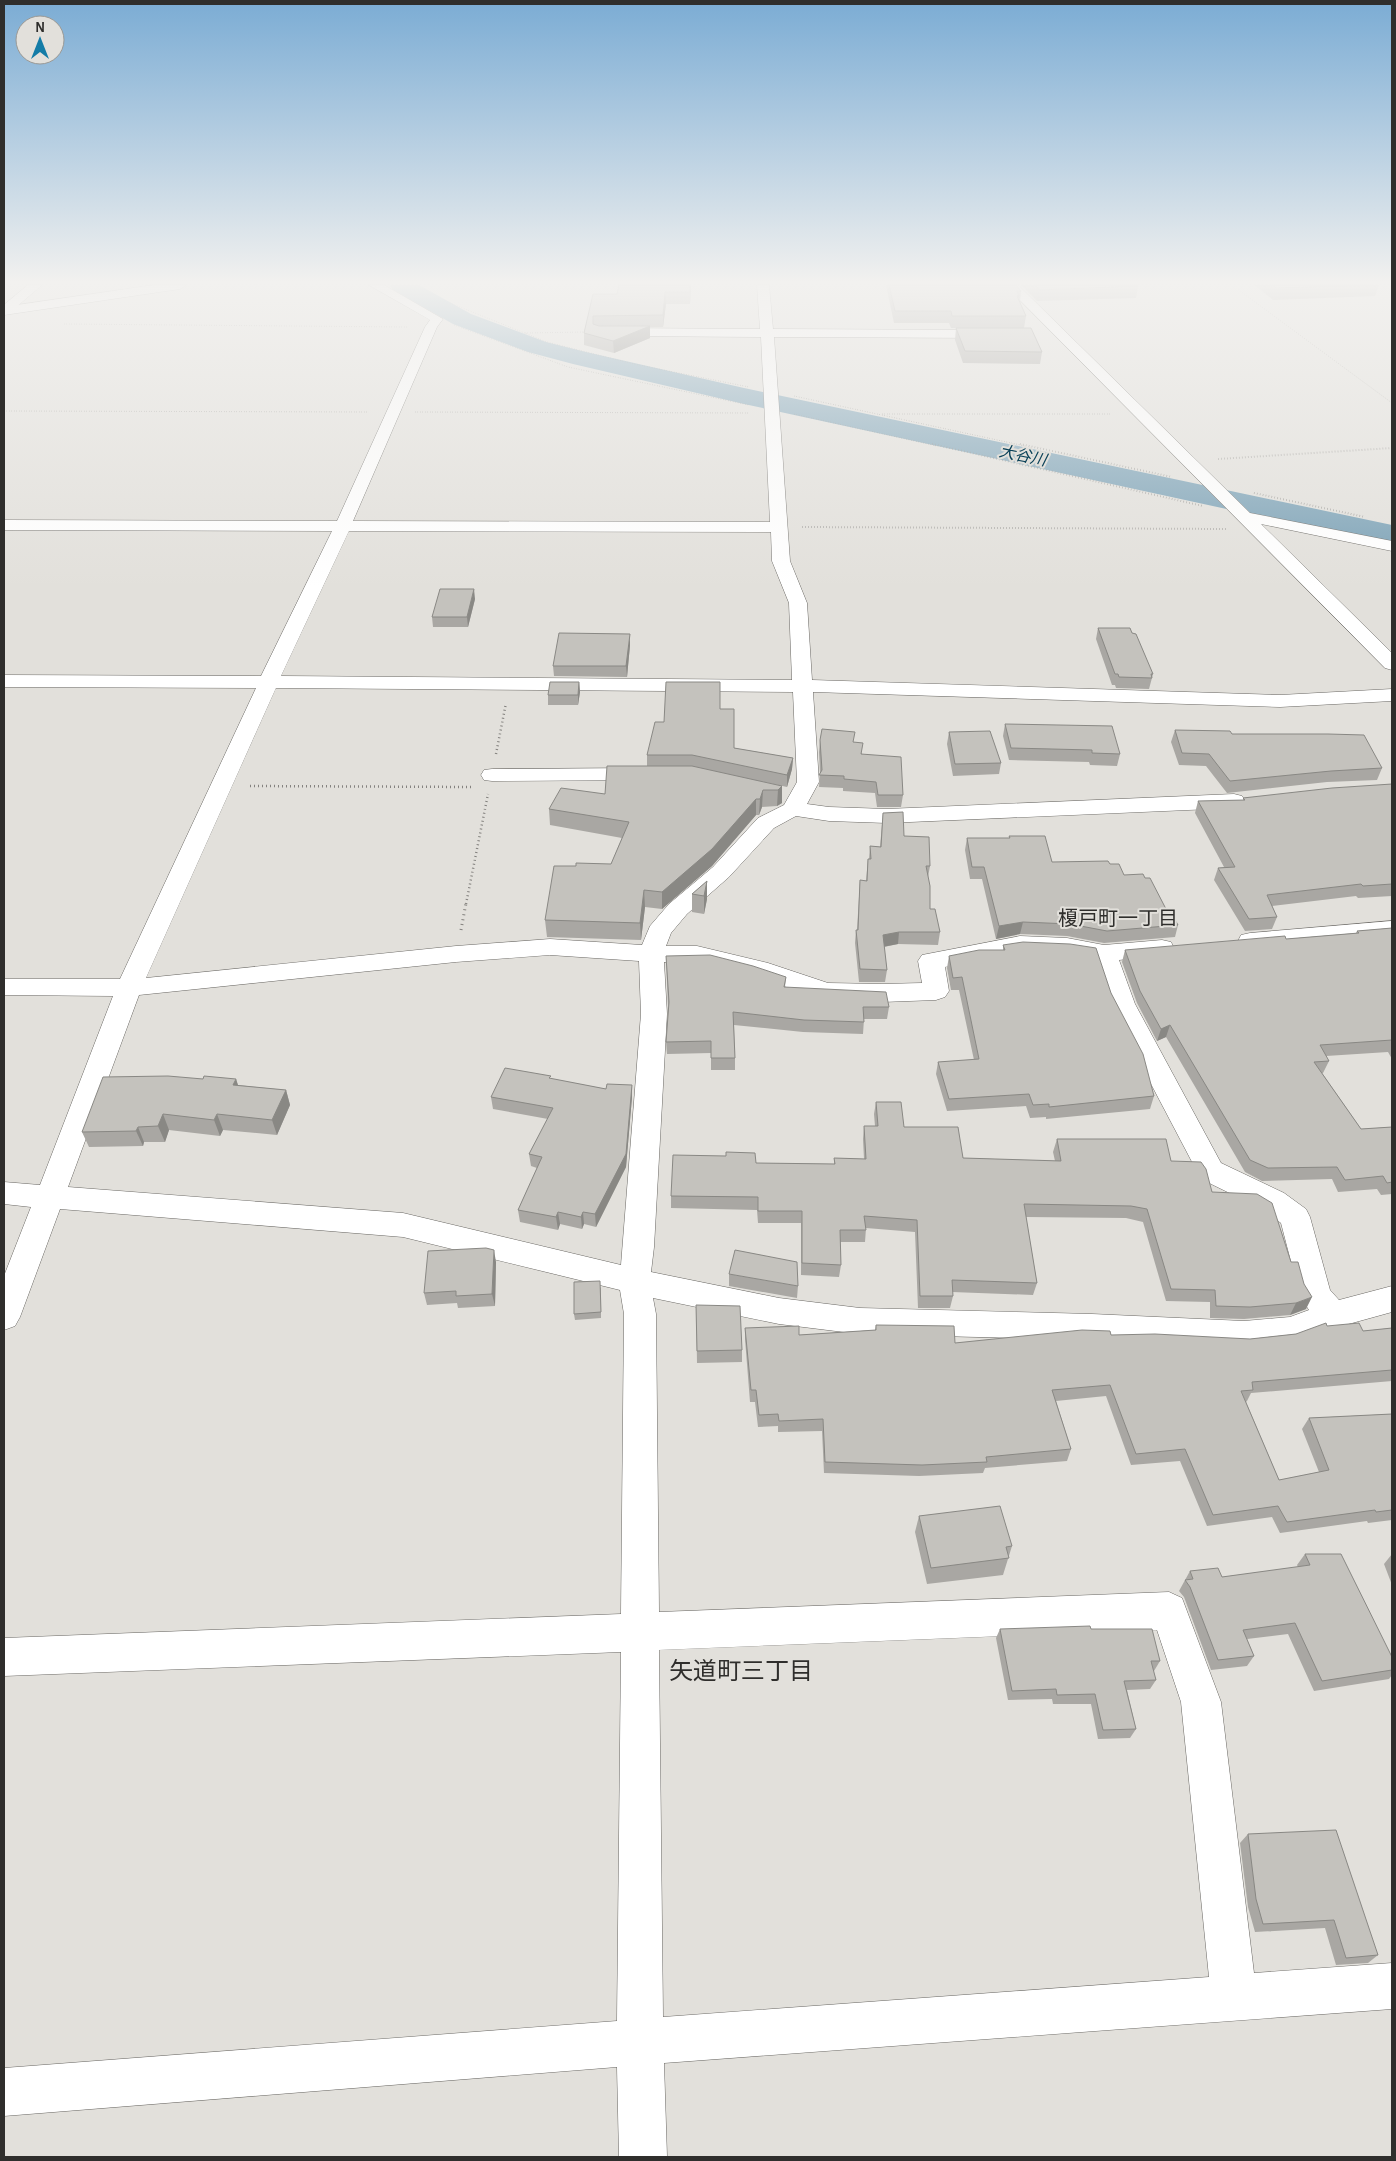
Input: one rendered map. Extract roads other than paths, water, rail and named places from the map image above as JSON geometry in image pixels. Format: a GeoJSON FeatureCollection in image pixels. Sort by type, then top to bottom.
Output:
{"type":"FeatureCollection","features":[{"type":"Feature","properties":{"kind":"street"},"geometry":{"type":"LineString","coordinates":[[4,1317],[48,1196],[129,988],[268,682],[343,526],[406,386]]}},
{"type":"Feature","properties":{"kind":"street"},"geometry":{"type":"LineString","coordinates":[[643,2157],[640,2042],[640,1314],[634,1281],[639,1247],[654,1014],[651,954],[659,930],[678,909],[721,872],[766,823],[808,782],[798,603],[781,561],[770,386]]}},
{"type":"Feature","properties":{"kind":"street"},"geometry":{"type":"LineString","coordinates":[[1114,386],[1392,664]]}},
{"type":"Feature","properties":{"kind":"street"},"geometry":{"type":"LineString","coordinates":[[1248,519],[1269,520],[1392,546]]}},
{"type":"Feature","properties":{"kind":"street"},"geometry":{"type":"LineString","coordinates":[[4,524],[779,527]]}},
{"type":"Feature","properties":{"kind":"street"},"geometry":{"type":"LineString","coordinates":[[4,682],[510,683],[804,686],[1280,701],[1392,695]]}},
{"type":"Feature","properties":{"kind":"street"},"geometry":{"type":"LineString","coordinates":[[491,781],[662,774]]}},
{"type":"Feature","properties":{"kind":"street"},"geometry":{"type":"LineString","coordinates":[[791,800],[830,814],[887,816],[1215,803],[1252,799]]}},
{"type":"Feature","properties":{"kind":"street"},"geometry":{"type":"LineString","coordinates":[[1223,943],[1392,929]]}},
{"type":"Feature","properties":{"kind":"street"},"geometry":{"type":"LineString","coordinates":[[4,987],[129,988],[456,954],[550,947],[651,954],[697,954],[759,968],[826,990],[882,993],[936,990],[931,961],[1020,944],[1067,946],[1104,953],[1183,946]]}},
{"type":"Feature","properties":{"kind":"street"},"geometry":{"type":"LineString","coordinates":[[1104,953],[1122,1004],[1211,1171],[1273,1201],[1295,1217],[1316,1296],[1332,1315]]}},
{"type":"Feature","properties":{"kind":"street"},"geometry":{"type":"LineString","coordinates":[[4,1193],[325,1221],[403,1225],[634,1281],[779,1310],[860,1321],[1092,1327],[1244,1335],[1290,1330],[1332,1315],[1392,1299]]}},
{"type":"Feature","properties":{"kind":"street"},"geometry":{"type":"LineString","coordinates":[[4,1657],[1169,1611],[1202,1702],[1234,1997]]}},
{"type":"Feature","properties":{"kind":"street"},"geometry":{"type":"LineString","coordinates":[[4,2092],[1392,1986]]}},
{"type":"Feature","properties":{"kind":"waterway","name":"大谷川"},"geometry":{"type":"LineString","coordinates":[[700,386],[1392,535]]}},
{"type":"Feature","properties":{"kind":"district","name":"榎戸町一丁目"},"geometry":{"type":"Point","coordinates":[1118,918]}},
{"type":"Feature","properties":{"kind":"district","name":"矢道町三丁目"},"geometry":{"type":"Point","coordinates":[741,1671]}}]}
